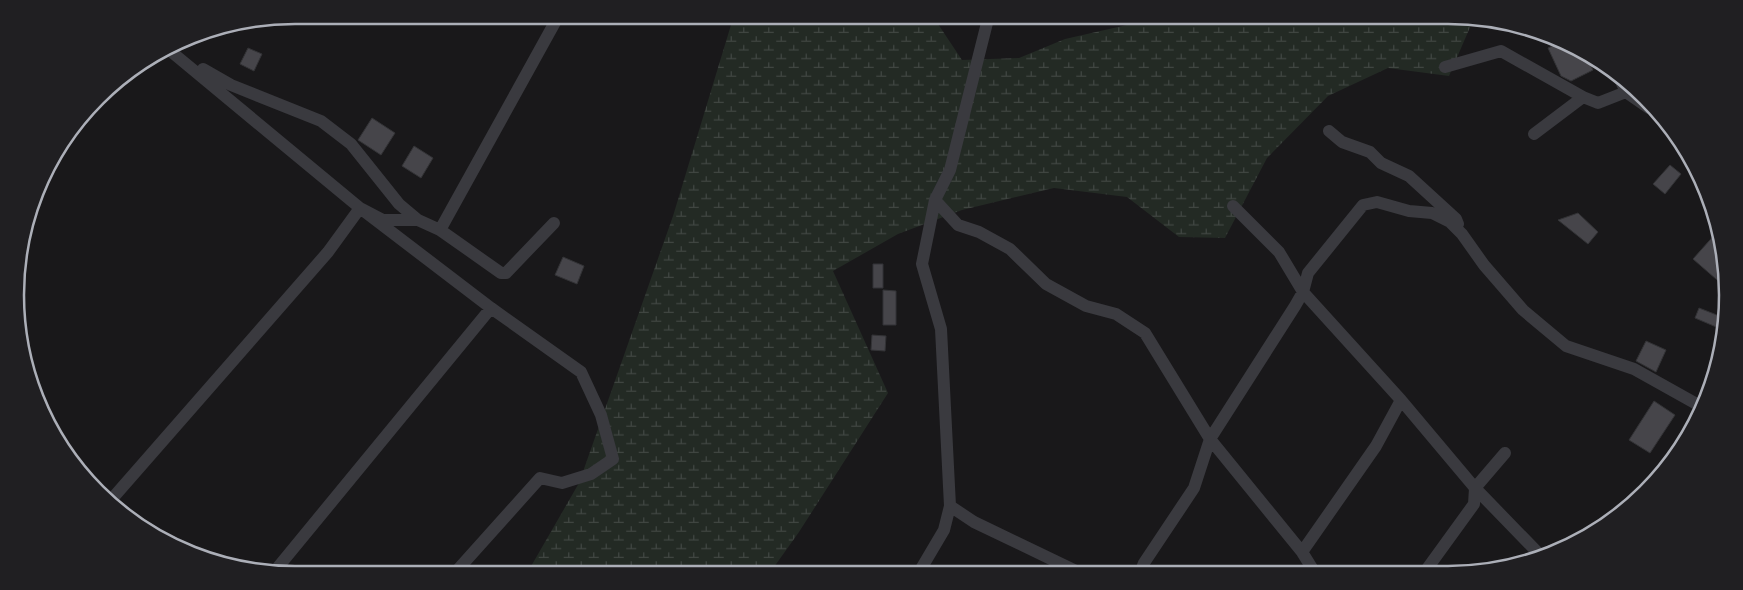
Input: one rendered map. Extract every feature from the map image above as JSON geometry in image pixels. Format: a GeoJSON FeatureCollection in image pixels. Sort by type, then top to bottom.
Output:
{"type":"FeatureCollection","features":[{"type":"Feature","properties":{"kind":"street"},"geometry":{"type":"LineString","coordinates":[[440,230],[554,24]]}},
{"type":"Feature","properties":{"kind":"street"},"geometry":{"type":"LineString","coordinates":[[923,566],[944,530],[950,506],[940,329],[922,264],[934,200],[950,170],[987,24]]}},
{"type":"Feature","properties":{"kind":"street"},"geometry":{"type":"LineString","coordinates":[[179,50],[208,72],[231,85],[321,121],[351,144],[399,204],[418,220],[440,230],[502,273],[506,273],[554,223]]}},
{"type":"Feature","properties":{"kind":"street"},"geometry":{"type":"LineString","coordinates":[[1444,67],[1501,50],[1583,97],[1598,103],[1626,92]]}},
{"type":"Feature","properties":{"kind":"street"},"geometry":{"type":"LineString","coordinates":[[173,53],[360,208],[491,308],[580,372],[600,415],[613,459],[591,474],[562,483],[540,478],[462,566]]}},
{"type":"Feature","properties":{"kind":"street"},"geometry":{"type":"LineString","coordinates":[[1625,89],[1634,98]]}},
{"type":"Feature","properties":{"kind":"street"},"geometry":{"type":"LineString","coordinates":[[1534,134],[1583,97]]}},
{"type":"Feature","properties":{"kind":"street"},"geometry":{"type":"LineString","coordinates":[[1329,131],[1342,142],[1370,152],[1381,163],[1409,176],[1456,219],[1462,234]]}},
{"type":"Feature","properties":{"kind":"street"},"geometry":{"type":"LineString","coordinates":[[934,200],[958,225],[979,232],[1010,249],[1046,284],[1086,306],[1116,314],[1145,333],[1210,439],[1302,552],[1311,566]]}},
{"type":"Feature","properties":{"kind":"street"},"geometry":{"type":"LineString","coordinates":[[1143,566],[1194,488],[1210,439],[1303,292],[1308,273],[1363,205],[1377,202],[1408,211],[1432,213],[1450,222],[1462,234],[1484,265],[1523,310],[1566,346],[1634,369],[1697,404]]}},
{"type":"Feature","properties":{"kind":"street"},"geometry":{"type":"LineString","coordinates":[[1233,206],[1278,252],[1303,292],[1400,400],[1475,488],[1537,551]]}},
{"type":"Feature","properties":{"kind":"street"},"geometry":{"type":"LineString","coordinates":[[360,208],[383,220],[418,220]]}},
{"type":"Feature","properties":{"kind":"street"},"geometry":{"type":"LineString","coordinates":[[114,497],[328,252],[360,208]]}},
{"type":"Feature","properties":{"kind":"street"},"geometry":{"type":"LineString","coordinates":[[279,566],[491,308]]}},
{"type":"Feature","properties":{"kind":"street"},"geometry":{"type":"LineString","coordinates":[[1302,552],[1376,446],[1400,400]]}},
{"type":"Feature","properties":{"kind":"street"},"geometry":{"type":"LineString","coordinates":[[1429,566],[1474,504],[1475,488],[1506,453]]}},
{"type":"Feature","properties":{"kind":"street"},"geometry":{"type":"LineString","coordinates":[[950,506],[974,522],[1065,566]]}},
{"type":"Feature","properties":{"kind":"green space"},"geometry":{"type":"Polygon","coordinates":[[[731,24],[938,24],[962,60],[1019,58],[1065,39],[1131,24],[1471,25],[1449,76],[1388,68],[1328,96],[1267,158],[1225,238],[1179,237],[1127,197],[1054,188],[962,210],[898,234],[833,271],[888,393],[799,532],[775,566],[531,566],[579,483],[673,216],[731,24]]]}},
{"type":"Feature","properties":{"kind":"building"},"geometry":{"type":"Polygon","coordinates":[[[1554,45],[1589,63],[1593,70],[1571,81],[1561,76],[1548,48],[1554,45]]]}},
{"type":"Feature","properties":{"kind":"building"},"geometry":{"type":"Polygon","coordinates":[[[248,48],[262,54],[254,71],[240,64],[248,48]]]}},
{"type":"Feature","properties":{"kind":"building"},"geometry":{"type":"Polygon","coordinates":[[[372,118],[395,133],[381,155],[358,140],[372,118]]]}},
{"type":"Feature","properties":{"kind":"building"},"geometry":{"type":"Polygon","coordinates":[[[414,146],[433,158],[421,178],[402,166],[414,146]]]}},
{"type":"Feature","properties":{"kind":"building"},"geometry":{"type":"Polygon","coordinates":[[[1670,165],[1681,174],[1665,194],[1653,184],[1670,165]]]}},
{"type":"Feature","properties":{"kind":"building"},"geometry":{"type":"Polygon","coordinates":[[[1578,213],[1598,232],[1588,244],[1558,220],[1578,213]]]}},
{"type":"Feature","properties":{"kind":"building"},"geometry":{"type":"Polygon","coordinates":[[[1713,237],[1719,282],[1693,259],[1713,237]]]}},
{"type":"Feature","properties":{"kind":"building"},"geometry":{"type":"Polygon","coordinates":[[[563,257],[584,266],[577,284],[555,275],[563,257]]]}},
{"type":"Feature","properties":{"kind":"building"},"geometry":{"type":"Polygon","coordinates":[[[873,264],[883,264],[883,288],[873,288],[873,264]]]}},
{"type":"Feature","properties":{"kind":"building"},"geometry":{"type":"Polygon","coordinates":[[[883,290],[896,291],[896,325],[883,325],[883,290]]]}},
{"type":"Feature","properties":{"kind":"building"},"geometry":{"type":"Polygon","coordinates":[[[1699,308],[1719,316],[1717,327],[1695,318],[1699,308]]]}},
{"type":"Feature","properties":{"kind":"building"},"geometry":{"type":"Polygon","coordinates":[[[872,335],[886,336],[885,351],[871,350],[872,335]]]}},
{"type":"Feature","properties":{"kind":"building"},"geometry":{"type":"Polygon","coordinates":[[[1646,341],[1666,350],[1656,372],[1636,361],[1646,341]]]}},
{"type":"Feature","properties":{"kind":"building"},"geometry":{"type":"Polygon","coordinates":[[[1654,401],[1675,415],[1650,453],[1629,440],[1654,401]]]}}]}
